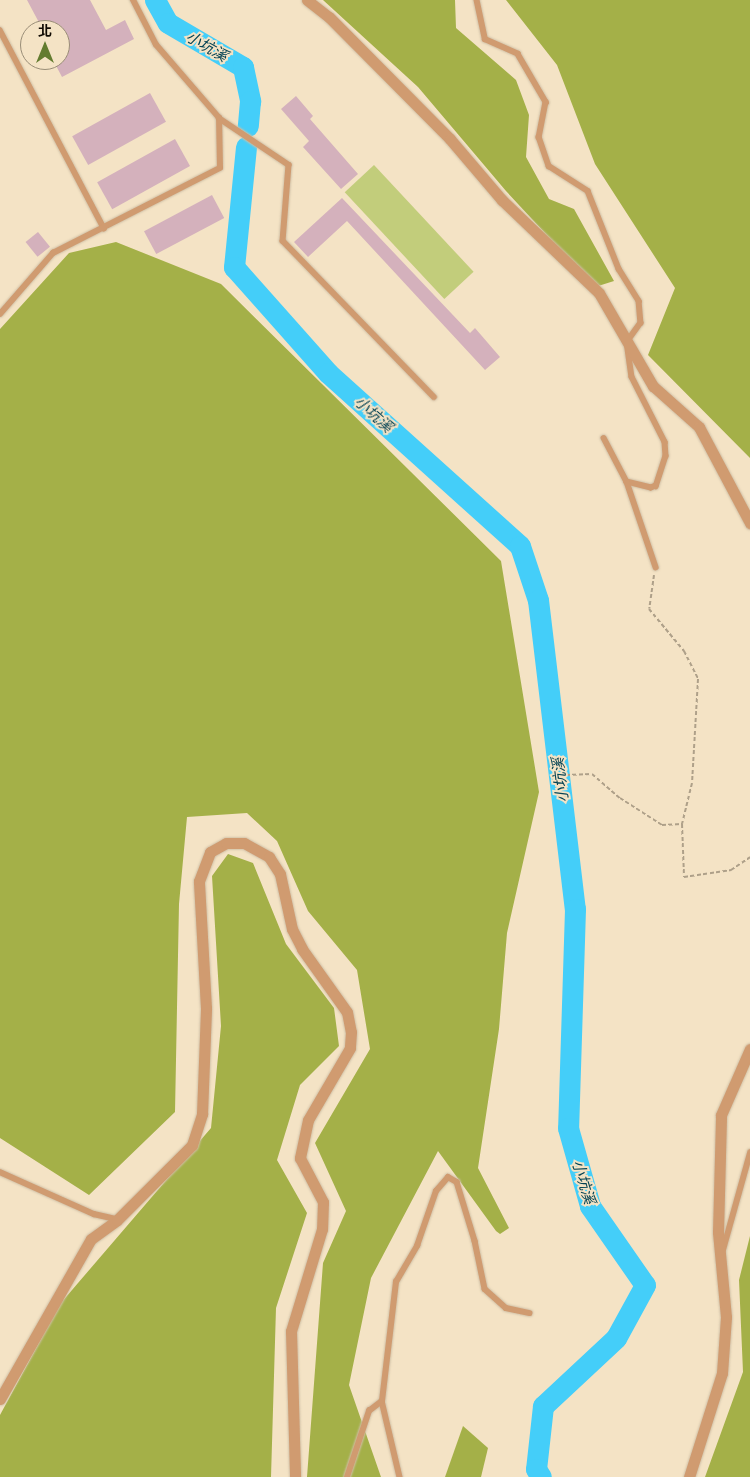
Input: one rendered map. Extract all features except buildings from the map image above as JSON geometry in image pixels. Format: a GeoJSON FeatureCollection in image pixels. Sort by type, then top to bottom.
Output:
{"type":"FeatureCollection","features":[{"type":"Feature","properties":{"kind":"street"},"geometry":{"type":"LineString","coordinates":[[307,0],[329,17],[450,139],[502,200],[599,293],[653,386],[700,427],[750,523]]}},
{"type":"Feature","properties":{"kind":"street"},"geometry":{"type":"LineString","coordinates":[[1,1397],[90,1238],[117,1220],[192,1145],[202,1114],[206,1018],[199,881],[210,852],[226,843],[244,843],[268,857],[280,874],[292,928],[302,949],[346,1012],[350,1032],[350,1048],[308,1120],[300,1158],[323,1202],[322,1229],[291,1331],[295,1477]]}},
{"type":"Feature","properties":{"kind":"street"},"geometry":{"type":"LineString","coordinates":[[689,1477],[722,1373],[726,1317],[721,1259],[722,1115],[750,1049]]}},
{"type":"Feature","properties":{"kind":"lane"},"geometry":{"type":"LineString","coordinates":[[133,0],[156,45],[219,118],[289,165],[284,241],[434,397]]}},
{"type":"Feature","properties":{"kind":"lane"},"geometry":{"type":"LineString","coordinates":[[476,0],[485,39],[518,54],[546,102],[539,137],[549,166],[588,191],[619,269],[639,301],[641,323],[627,342],[632,378],[665,442],[666,456],[656,486],[651,488],[627,482]]}},
{"type":"Feature","properties":{"kind":"lane"},"geometry":{"type":"LineString","coordinates":[[0,30],[104,228]]}},
{"type":"Feature","properties":{"kind":"lane"},"geometry":{"type":"LineString","coordinates":[[0,314],[53,253],[220,168],[219,118]]}},
{"type":"Feature","properties":{"kind":"lane"},"geometry":{"type":"LineString","coordinates":[[604,438],[627,482],[656,567]]}},
{"type":"Feature","properties":{"kind":"lane"},"geometry":{"type":"LineString","coordinates":[[721,1259],[750,1154]]}},
{"type":"Feature","properties":{"kind":"lane"},"geometry":{"type":"LineString","coordinates":[[0,1172],[94,1214],[117,1220]]}},
{"type":"Feature","properties":{"kind":"lane"},"geometry":{"type":"LineString","coordinates":[[400,1477],[382,1402],[396,1282],[417,1246],[436,1192],[448,1177],[457,1182],[475,1241],[485,1289],[506,1308],[530,1313]]}},
{"type":"Feature","properties":{"kind":"lane"},"geometry":{"type":"LineString","coordinates":[[347,1477],[369,1411],[382,1402]]}},
{"type":"Feature","properties":{"kind":"path"},"geometry":{"type":"LineString","coordinates":[[656,567],[649,608],[684,651],[698,679],[692,783],[682,824],[684,877],[731,870],[750,857]]}},
{"type":"Feature","properties":{"kind":"path"},"geometry":{"type":"LineString","coordinates":[[566,775],[592,774],[620,798],[662,825],[682,824]]}},
{"type":"Feature","properties":{"kind":"green space"},"geometry":{"type":"Polygon","coordinates":[[[323,0],[455,0],[456,28],[516,80],[529,115],[526,157],[549,199],[574,209],[614,281],[595,287],[506,191],[418,87],[323,0]]]}},
{"type":"Feature","properties":{"kind":"green space"},"geometry":{"type":"Polygon","coordinates":[[[506,0],[750,0],[750,458],[648,355],[675,288],[595,164],[557,65],[506,0]]]}},
{"type":"Feature","properties":{"kind":"green space"},"geometry":{"type":"Polygon","coordinates":[[[374,165],[474,272],[444,299],[345,192],[374,165]]]}},
{"type":"Feature","properties":{"kind":"green space"},"geometry":{"type":"Polygon","coordinates":[[[116,242],[221,284],[501,561],[539,792],[507,933],[499,1029],[478,1168],[509,1228],[500,1234],[496,1231],[438,1151],[371,1278],[349,1385],[381,1477],[307,1477],[323,1263],[346,1211],[315,1143],[370,1049],[357,970],[308,911],[277,841],[247,813],[187,817],[179,904],[175,1112],[89,1195],[0,1138],[0,329],[69,253],[116,242]]]}},
{"type":"Feature","properties":{"kind":"green space"},"geometry":{"type":"Polygon","coordinates":[[[228,854],[253,863],[286,944],[334,1008],[339,1046],[300,1085],[277,1160],[307,1213],[276,1308],[271,1477],[0,1477],[0,1415],[60,1304],[211,1128],[221,1026],[212,876],[228,854]]]}},
{"type":"Feature","properties":{"kind":"green space"},"geometry":{"type":"Polygon","coordinates":[[[750,1236],[750,1477],[705,1477],[743,1372],[739,1280],[750,1236]]]}},
{"type":"Feature","properties":{"kind":"green space"},"geometry":{"type":"Polygon","coordinates":[[[463,1426],[488,1448],[481,1477],[445,1477],[463,1426]]]}},
{"type":"Feature","properties":{"kind":"waterway","name":"小坑溪"},"geometry":{"type":"LineString","coordinates":[[155,0],[168,23],[243,67],[250,101],[248,126]]}},
{"type":"Feature","properties":{"kind":"waterway","name":"小坑溪"},"geometry":{"type":"LineString","coordinates":[[246,147],[234,267],[328,373],[520,546],[538,600],[575,909],[568,1128],[590,1206],[645,1285],[616,1338],[543,1406],[536,1469],[541,1477]]}}]}
